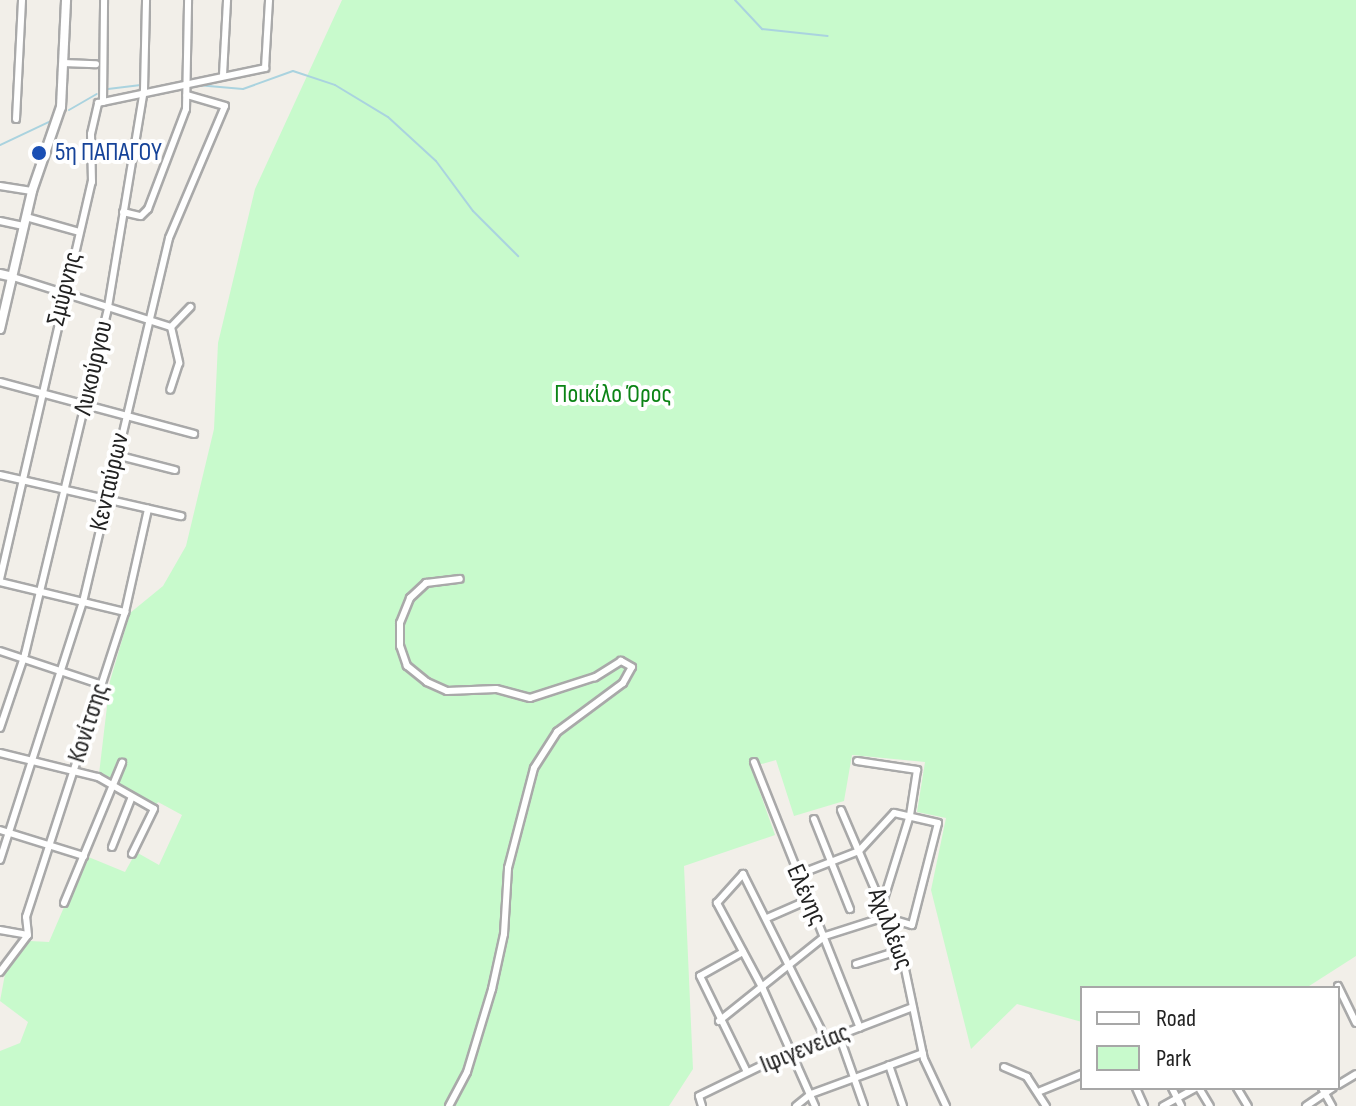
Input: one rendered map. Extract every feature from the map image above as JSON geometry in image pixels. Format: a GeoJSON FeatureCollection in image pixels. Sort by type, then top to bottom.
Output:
{"type":"FeatureCollection","features":[{"type":"Feature","properties":{"kind":"street"},"geometry":{"type":"LineString","coordinates":[[16,119],[22,0]]}},
{"type":"Feature","properties":{"kind":"street"},"geometry":{"type":"LineString","coordinates":[[0,329],[32,191],[61,107],[66,0]]}},
{"type":"Feature","properties":{"kind":"street","name":"Σμύρνης"},"geometry":{"type":"LineString","coordinates":[[0,580],[39,393],[92,182],[91,134],[98,103],[103,102],[104,0]]}},
{"type":"Feature","properties":{"kind":"street","name":"Λυκούργου"},"geometry":{"type":"LineString","coordinates":[[0,728],[41,594],[108,307],[144,90],[146,0]]}},
{"type":"Feature","properties":{"kind":"street"},"geometry":{"type":"LineString","coordinates":[[123,212],[141,216],[148,209],[187,95],[188,0]]}},
{"type":"Feature","properties":{"kind":"street"},"geometry":{"type":"LineString","coordinates":[[223,75],[227,0]]}},
{"type":"Feature","properties":{"kind":"street"},"geometry":{"type":"LineString","coordinates":[[103,102],[139,97],[144,90],[265,68],[269,0]]}},
{"type":"Feature","properties":{"kind":"street"},"geometry":{"type":"LineString","coordinates":[[63,63],[96,64]]}},
{"type":"Feature","properties":{"kind":"street","name":"Κενταύρων"},"geometry":{"type":"LineString","coordinates":[[0,860],[83,602],[104,497],[169,238],[225,106],[187,95]]}},
{"type":"Feature","properties":{"kind":"street"},"geometry":{"type":"LineString","coordinates":[[0,186],[32,191]]}},
{"type":"Feature","properties":{"kind":"street"},"geometry":{"type":"LineString","coordinates":[[0,221],[25,222],[79,232]]}},
{"type":"Feature","properties":{"kind":"street"},"geometry":{"type":"LineString","coordinates":[[0,274],[171,327]]}},
{"type":"Feature","properties":{"kind":"street"},"geometry":{"type":"LineString","coordinates":[[171,327],[190,307]]}},
{"type":"Feature","properties":{"kind":"street"},"geometry":{"type":"LineString","coordinates":[[170,390],[179,363],[171,327]]}},
{"type":"Feature","properties":{"kind":"street"},"geometry":{"type":"LineString","coordinates":[[0,382],[194,434]]}},
{"type":"Feature","properties":{"kind":"street"},"geometry":{"type":"LineString","coordinates":[[116,455],[175,470]]}},
{"type":"Feature","properties":{"kind":"street"},"geometry":{"type":"LineString","coordinates":[[0,475],[181,516]]}},
{"type":"Feature","properties":{"kind":"street","name":"Κονίτσης"},"geometry":{"type":"LineString","coordinates":[[28,935],[26,917],[47,843],[125,612],[148,509]]}},
{"type":"Feature","properties":{"kind":"street"},"geometry":{"type":"LineString","coordinates":[[449,1106],[467,1072],[492,989],[504,934],[508,868],[534,768],[557,732],[623,683],[632,667],[621,661],[595,677],[530,698],[496,689],[447,691],[427,682],[407,666],[400,646],[400,623],[410,598],[426,583],[460,579]]}},
{"type":"Feature","properties":{"kind":"street"},"geometry":{"type":"LineString","coordinates":[[0,580],[41,594],[125,612]]}},
{"type":"Feature","properties":{"kind":"street"},"geometry":{"type":"LineString","coordinates":[[0,651],[102,685]]}},
{"type":"Feature","properties":{"kind":"street"},"geometry":{"type":"LineString","coordinates":[[0,753],[72,774],[98,777],[131,799],[154,809],[132,854]]}},
{"type":"Feature","properties":{"kind":"street"},"geometry":{"type":"LineString","coordinates":[[857,761],[917,770],[910,815],[882,905]]}},
{"type":"Feature","properties":{"kind":"street","name":"Ελένης"},"geometry":{"type":"LineString","coordinates":[[754,762],[860,1028]]}},
{"type":"Feature","properties":{"kind":"street"},"geometry":{"type":"LineString","coordinates":[[64,903],[122,763]]}},
{"type":"Feature","properties":{"kind":"street"},"geometry":{"type":"LineString","coordinates":[[112,847],[131,799]]}},
{"type":"Feature","properties":{"kind":"street","name":"Αχιλλέως"},"geometry":{"type":"LineString","coordinates":[[841,810],[901,950],[923,1053],[946,1106]]}},
{"type":"Feature","properties":{"kind":"street"},"geometry":{"type":"LineString","coordinates":[[719,1021],[825,936],[885,917],[912,925],[937,820],[894,813],[859,851],[797,875]]}},
{"type":"Feature","properties":{"kind":"street"},"geometry":{"type":"LineString","coordinates":[[814,819],[850,909]]}},
{"type":"Feature","properties":{"kind":"street"},"geometry":{"type":"LineString","coordinates":[[0,830],[84,856]]}},
{"type":"Feature","properties":{"kind":"street"},"geometry":{"type":"LineString","coordinates":[[815,1106],[761,986],[717,903],[743,874],[826,1040]]}},
{"type":"Feature","properties":{"kind":"street"},"geometry":{"type":"LineString","coordinates":[[767,918],[808,900]]}},
{"type":"Feature","properties":{"kind":"street"},"geometry":{"type":"LineString","coordinates":[[0,930],[28,935],[0,972]]}},
{"type":"Feature","properties":{"kind":"street"},"geometry":{"type":"LineString","coordinates":[[856,964],[901,950]]}},
{"type":"Feature","properties":{"kind":"street"},"geometry":{"type":"LineString","coordinates":[[743,952],[700,976],[719,1021],[747,1072]]}},
{"type":"Feature","properties":{"kind":"street"},"geometry":{"type":"LineString","coordinates":[[1340,990],[1356,1023]]}},
{"type":"Feature","properties":{"kind":"street","name":"Ιφιγενείας"},"geometry":{"type":"LineString","coordinates":[[702,1106],[699,1096],[747,1072],[913,1007]]}},
{"type":"Feature","properties":{"kind":"street"},"geometry":{"type":"LineString","coordinates":[[839,1035],[864,1106]]}},
{"type":"Feature","properties":{"kind":"street"},"geometry":{"type":"LineString","coordinates":[[796,1106],[811,1094],[923,1053]]}},
{"type":"Feature","properties":{"kind":"street"},"geometry":{"type":"LineString","coordinates":[[889,1065],[903,1106]]}},
{"type":"Feature","properties":{"kind":"street"},"geometry":{"type":"LineString","coordinates":[[1004,1067],[1027,1077],[1046,1106]]}},
{"type":"Feature","properties":{"kind":"street"},"geometry":{"type":"LineString","coordinates":[[1038,1092],[1080,1075]]}},
{"type":"Feature","properties":{"kind":"street"},"geometry":{"type":"LineString","coordinates":[[1173,1090],[1181,1106]]}},
{"type":"Feature","properties":{"kind":"street"},"geometry":{"type":"LineString","coordinates":[[1163,1106],[1193,1090]]}},
{"type":"Feature","properties":{"kind":"street"},"geometry":{"type":"LineString","coordinates":[[1306,1106],[1324,1091],[1332,1106]]}},
{"type":"Feature","properties":{"kind":"green space","name":"Ποικίλο Όρος"},"geometry":{"type":"Polygon","coordinates":[[[342,0],[1356,0],[1356,956],[1309,986],[1080,986],[1080,1021],[1017,1004],[971,1049],[931,890],[946,818],[917,812],[925,762],[852,755],[844,801],[794,816],[776,760],[751,767],[775,835],[684,866],[693,1069],[669,1106],[0,1106],[0,1051],[20,1043],[28,1022],[0,1001],[5,974],[30,941],[49,942],[86,856],[125,872],[136,852],[159,865],[182,815],[158,802],[154,808],[99,774],[110,681],[130,613],[163,586],[186,546],[214,429],[218,343],[255,189],[342,0]]]}},
{"type":"Feature","properties":{"kind":"waterway"},"geometry":{"type":"LineString","coordinates":[[735,0],[762,29],[828,36]]}},
{"type":"Feature","properties":{"kind":"waterway"},"geometry":{"type":"LineString","coordinates":[[197,85],[243,89],[293,71],[335,85],[388,117],[436,161],[473,211],[518,256]]}},
{"type":"Feature","properties":{"kind":"waterway"},"geometry":{"type":"LineString","coordinates":[[108,89],[139,85]]}},
{"type":"Feature","properties":{"kind":"waterway"},"geometry":{"type":"LineString","coordinates":[[69,110],[97,94]]}},
{"type":"Feature","properties":{"kind":"waterway"},"geometry":{"type":"LineString","coordinates":[[0,145],[51,121]]}},
{"type":"Feature","properties":{"kind":"place","name":"5η ΠΑΠΑΓΟΥ"},"geometry":{"type":"Point","coordinates":[39,153]}}]}
